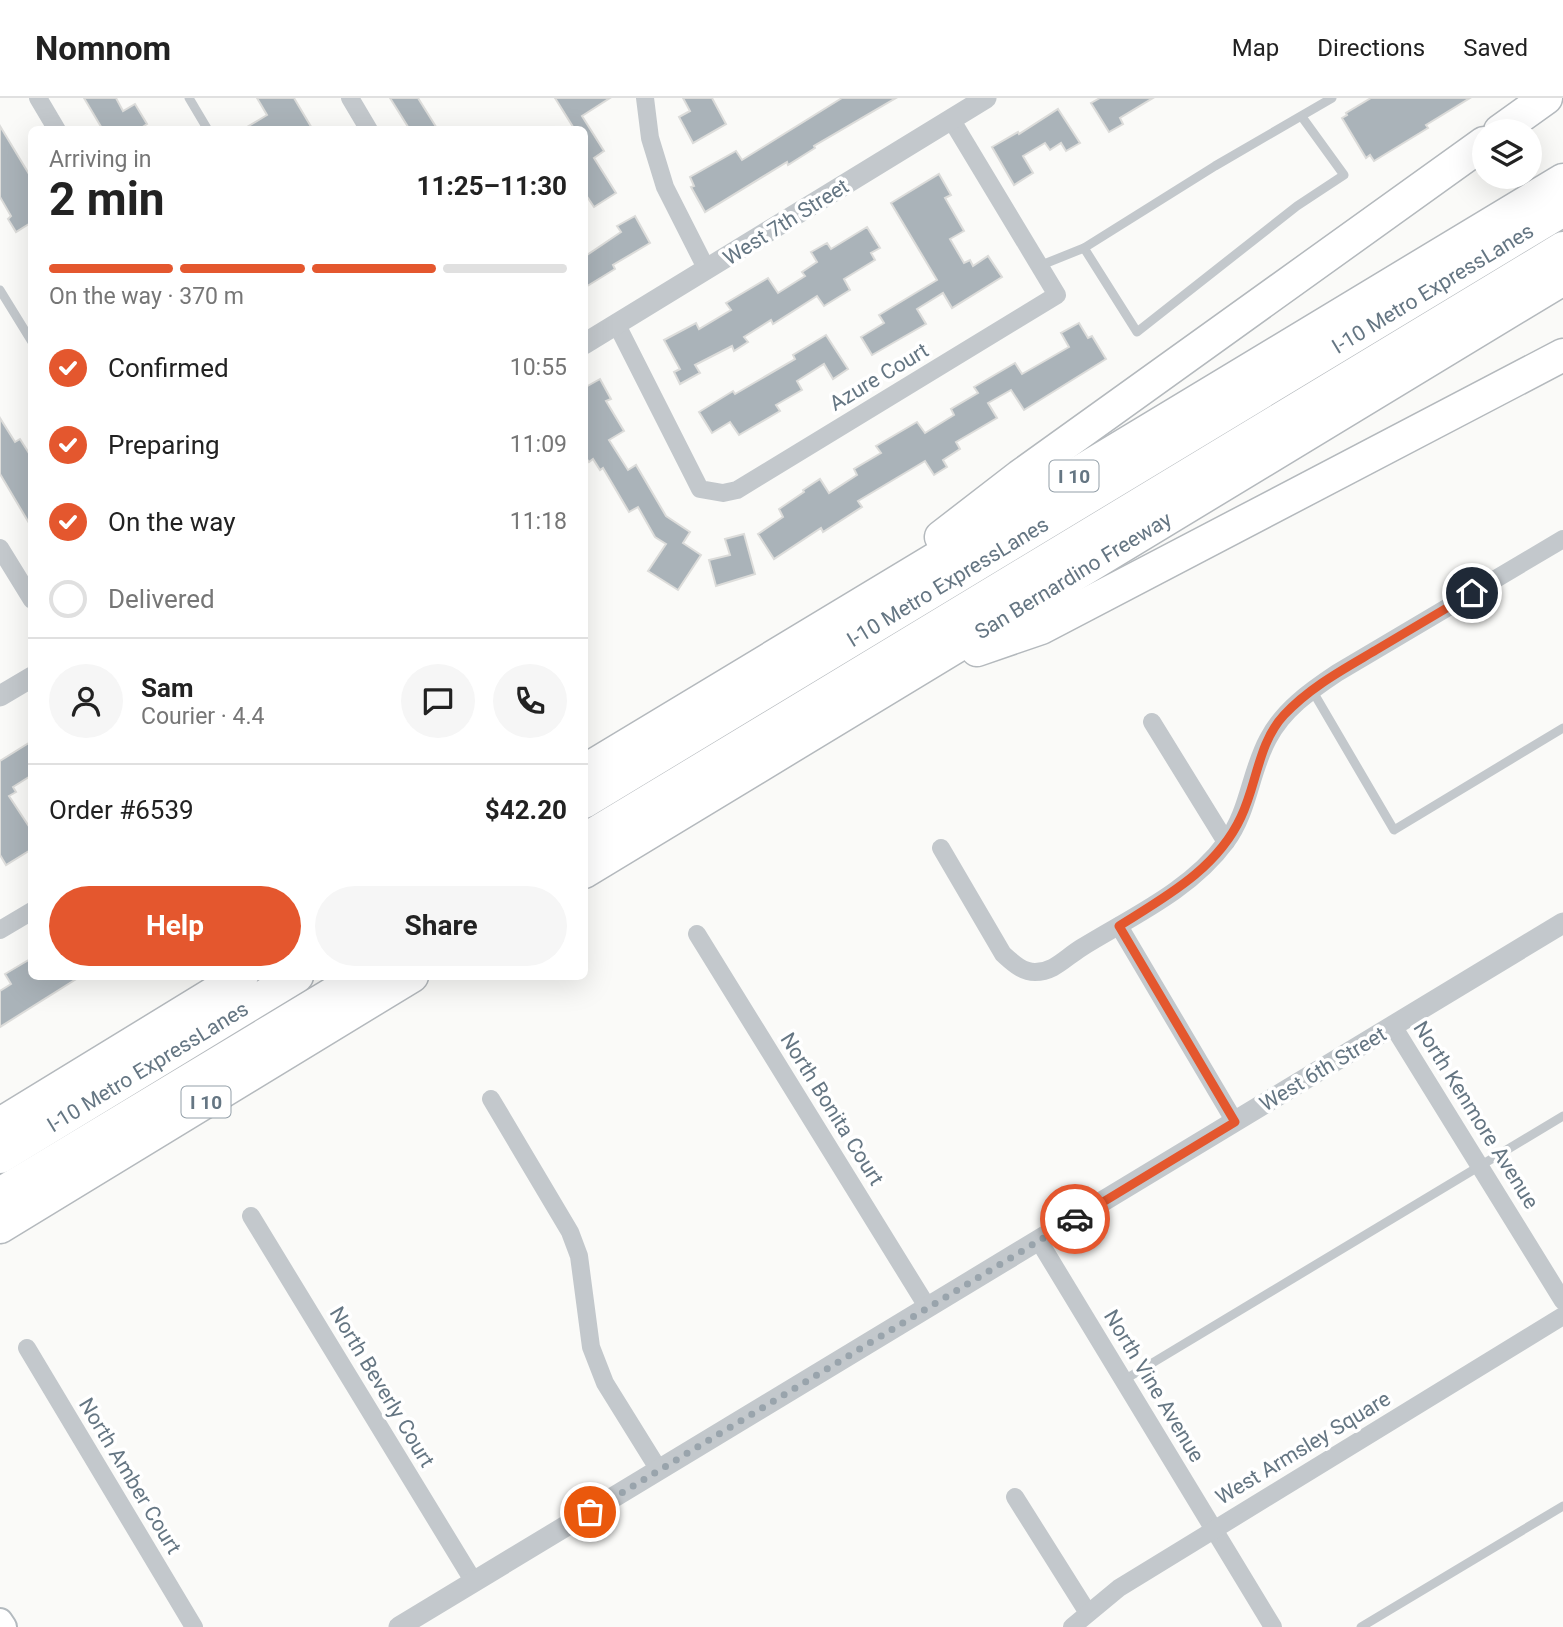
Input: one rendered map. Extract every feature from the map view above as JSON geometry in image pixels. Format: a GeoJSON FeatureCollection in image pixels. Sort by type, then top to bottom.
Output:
{"type":"FeatureCollection","features":[{"type":"Feature","properties":{"kind":"highway"},"geometry":{"type":"LineString","coordinates":[[1517,119],[1546,98]]}},
{"type":"Feature","properties":{"kind":"highway"},"geometry":{"type":"LineString","coordinates":[[817,632],[1020,476],[1472,152]]}},
{"type":"Feature","properties":{"kind":"highway","name":"I 10"},"geometry":{"type":"LineString","coordinates":[[588,769],[1563,180]]}},
{"type":"Feature","properties":{"kind":"highway","name":"I-10 Metro ExpressLanes"},"geometry":{"type":"LineString","coordinates":[[588,800],[1563,209]]}},
{"type":"Feature","properties":{"kind":"highway","name":"I-10 Metro ExpressLanes"},"geometry":{"type":"LineString","coordinates":[[588,837],[1563,248]]}},
{"type":"Feature","properties":{"kind":"highway","name":"San Bernardino Freeway"},"geometry":{"type":"LineString","coordinates":[[588,870],[1563,279]]}},
{"type":"Feature","properties":{"kind":"highway"},"geometry":{"type":"LineString","coordinates":[[920,669],[1041,628],[1563,355]]}},
{"type":"Feature","properties":{"kind":"highway"},"geometry":{"type":"LineString","coordinates":[[0,1124],[235,980]]}},
{"type":"Feature","properties":{"kind":"highway","name":"I-10 Metro ExpressLanes"},"geometry":{"type":"LineString","coordinates":[[0,1157],[290,980]]}},
{"type":"Feature","properties":{"kind":"highway","name":"I-10 Metro ExpressLanes"},"geometry":{"type":"LineString","coordinates":[[0,1194],[355,980]]}},
{"type":"Feature","properties":{"kind":"highway","name":"I 10"},"geometry":{"type":"LineString","coordinates":[[0,1227],[405,980]]}},
{"type":"Feature","properties":{"kind":"main road"},"geometry":{"type":"LineString","coordinates":[[0,1621],[4,1627]]}},
{"type":"Feature","properties":{"kind":"street"},"geometry":{"type":"LineString","coordinates":[[38,98],[55,126]]}},
{"type":"Feature","properties":{"kind":"street"},"geometry":{"type":"LineString","coordinates":[[350,98],[367,126]]}},
{"type":"Feature","properties":{"kind":"street"},"geometry":{"type":"LineString","coordinates":[[645,98],[650,138],[665,187],[707,270]]}},
{"type":"Feature","properties":{"kind":"street","name":"West 7th Street"},"geometry":{"type":"LineString","coordinates":[[588,342],[986,98]]}},
{"type":"Feature","properties":{"kind":"street"},"geometry":{"type":"LineString","coordinates":[[951,119],[1039,266]]}},
{"type":"Feature","properties":{"kind":"street","name":"Azure Court"},"geometry":{"type":"LineString","coordinates":[[617,325],[700,489],[723,493],[737,490],[1057,295],[1039,266]]}},
{"type":"Feature","properties":{"kind":"street"},"geometry":{"type":"LineString","coordinates":[[942,848],[1003,954],[1018,967],[1033,972],[1053,969],[1079,949],[1172,893],[1200,871],[1226,842],[1241,817],[1267,740],[1283,716],[1312,690],[1563,539]]}},
{"type":"Feature","properties":{"kind":"street"},"geometry":{"type":"LineString","coordinates":[[0,548],[28,594]]}},
{"type":"Feature","properties":{"kind":"street"},"geometry":{"type":"LineString","coordinates":[[0,696],[28,679]]}},
{"type":"Feature","properties":{"kind":"street"},"geometry":{"type":"LineString","coordinates":[[1152,722],[1226,842]]}},
{"type":"Feature","properties":{"kind":"street"},"geometry":{"type":"LineString","coordinates":[[0,930],[28,913]]}},
{"type":"Feature","properties":{"kind":"street","name":"West 6th Street"},"geometry":{"type":"LineString","coordinates":[[399,1627],[1563,923]]}},
{"type":"Feature","properties":{"kind":"street"},"geometry":{"type":"LineString","coordinates":[[1119,926],[1235,1122]]}},
{"type":"Feature","properties":{"kind":"street","name":"North Bonita Court"},"geometry":{"type":"LineString","coordinates":[[697,934],[928,1308]]}},
{"type":"Feature","properties":{"kind":"street","name":"North Kenmore Avenue"},"geometry":{"type":"LineString","coordinates":[[1394,1026],[1563,1301]]}},
{"type":"Feature","properties":{"kind":"street"},"geometry":{"type":"LineString","coordinates":[[491,1099],[570,1232],[579,1256],[591,1347],[605,1383],[659,1470]]}},
{"type":"Feature","properties":{"kind":"street","name":"North Beverly Court"},"geometry":{"type":"LineString","coordinates":[[251,1216],[474,1582]]}},
{"type":"Feature","properties":{"kind":"street","name":"North Vine Avenue"},"geometry":{"type":"LineString","coordinates":[[1040,1241],[1273,1627]]}},
{"type":"Feature","properties":{"kind":"street","name":"West Armsley Square"},"geometry":{"type":"LineString","coordinates":[[1072,1627],[1119,1588],[1563,1316]]}},
{"type":"Feature","properties":{"kind":"street","name":"North Amber Court"},"geometry":{"type":"LineString","coordinates":[[27,1348],[194,1627]]}},
{"type":"Feature","properties":{"kind":"street"},"geometry":{"type":"LineString","coordinates":[[1015,1497],[1088,1613]]}},
{"type":"Feature","properties":{"kind":"lane"},"geometry":{"type":"LineString","coordinates":[[189,98],[206,126]]}},
{"type":"Feature","properties":{"kind":"lane"},"geometry":{"type":"LineString","coordinates":[[1039,266],[1084,248],[1215,166],[1332,98]]}},
{"type":"Feature","properties":{"kind":"lane"},"geometry":{"type":"LineString","coordinates":[[1084,248],[1137,332],[1297,206],[1344,175],[1302,117]]}},
{"type":"Feature","properties":{"kind":"lane"},"geometry":{"type":"LineString","coordinates":[[0,290],[28,336]]}},
{"type":"Feature","properties":{"kind":"lane"},"geometry":{"type":"LineString","coordinates":[[1312,690],[1394,830],[1563,728]]}},
{"type":"Feature","properties":{"kind":"lane"},"geometry":{"type":"LineString","coordinates":[[1124,1380],[1563,1116]]}},
{"type":"Feature","properties":{"kind":"lane"},"geometry":{"type":"LineString","coordinates":[[1361,1627],[1563,1506]]}},
{"type":"Feature","properties":{"kind":"building"},"geometry":{"type":"Polygon","coordinates":[[[84,98],[116,98],[123,111],[135,104],[147,124],[144,126],[101,126],[84,98]]]}},
{"type":"Feature","properties":{"kind":"building"},"geometry":{"type":"Polygon","coordinates":[[[257,98],[294,98],[311,126],[249,126],[267,115],[257,98]]]}},
{"type":"Feature","properties":{"kind":"building"},"geometry":{"type":"Polygon","coordinates":[[[390,98],[418,98],[436,126],[408,126],[390,98]]]}},
{"type":"Feature","properties":{"kind":"building"},"geometry":{"type":"Polygon","coordinates":[[[555,98],[610,98],[582,116],[604,151],[594,158],[616,193],[594,207],[588,198],[588,126],[572,126],[555,98]]]}},
{"type":"Feature","properties":{"kind":"building"},"geometry":{"type":"Polygon","coordinates":[[[683,98],[712,98],[726,124],[693,143],[679,117],[690,111],[683,98]]]}},
{"type":"Feature","properties":{"kind":"building"},"geometry":{"type":"Polygon","coordinates":[[[842,98],[896,98],[814,146],[815,148],[788,165],[787,162],[705,212],[691,187],[694,186],[690,177],[736,151],[742,160],[842,98]]]}},
{"type":"Feature","properties":{"kind":"building"},"geometry":{"type":"Polygon","coordinates":[[[1100,98],[1153,98],[1120,118],[1123,124],[1109,132],[1091,103],[1100,98]]]}},
{"type":"Feature","properties":{"kind":"building"},"geometry":{"type":"Polygon","coordinates":[[[1371,98],[1470,98],[1374,161],[1370,155],[1366,158],[1342,118],[1371,98]]]}},
{"type":"Feature","properties":{"kind":"building"},"geometry":{"type":"Polygon","coordinates":[[[1058,109],[1080,143],[1066,151],[1061,143],[1050,150],[1045,143],[1023,156],[1033,173],[1014,185],[992,147],[1018,132],[1019,134],[1058,109]]]}},
{"type":"Feature","properties":{"kind":"building"},"geometry":{"type":"Polygon","coordinates":[[[0,126],[28,172],[28,224],[16,232],[8,219],[11,216],[0,197],[0,126]]]}},
{"type":"Feature","properties":{"kind":"building"},"geometry":{"type":"Polygon","coordinates":[[[939,174],[951,195],[945,198],[964,231],[950,239],[964,263],[970,260],[973,266],[988,256],[1002,277],[952,308],[943,293],[917,309],[926,324],[872,355],[861,337],[884,323],[879,315],[937,280],[891,203],[939,174]]]}},
{"type":"Feature","properties":{"kind":"building"},"geometry":{"type":"Polygon","coordinates":[[[635,216],[650,243],[613,265],[615,269],[588,286],[588,254],[621,232],[617,226],[635,216]]]}},
{"type":"Feature","properties":{"kind":"building"},"geometry":{"type":"Polygon","coordinates":[[[867,227],[880,248],[871,253],[875,260],[844,279],[850,290],[824,306],[817,296],[773,324],[771,320],[744,337],[748,342],[734,351],[732,346],[695,365],[700,373],[680,384],[674,372],[680,369],[664,340],[696,323],[699,329],[731,310],[726,303],[768,278],[778,293],[805,276],[802,272],[817,262],[811,252],[827,243],[831,249],[867,227]]]}},
{"type":"Feature","properties":{"kind":"building"},"geometry":{"type":"Polygon","coordinates":[[[1079,323],[1088,338],[1092,336],[1106,359],[1024,410],[1011,390],[988,403],[997,418],[956,442],[960,449],[943,460],[947,467],[934,475],[925,461],[858,501],[862,507],[823,532],[821,528],[774,559],[758,534],[783,517],[779,509],[804,492],[803,490],[820,479],[829,493],[857,475],[854,469],[881,453],[876,446],[917,422],[925,433],[954,415],[951,409],[978,393],[974,387],[1015,363],[1022,374],[1069,347],[1061,333],[1079,323]]]}},
{"type":"Feature","properties":{"kind":"building"},"geometry":{"type":"Polygon","coordinates":[[[826,335],[848,369],[833,379],[824,364],[797,381],[802,390],[776,405],[780,411],[739,435],[730,422],[712,433],[699,412],[795,359],[793,355],[826,335]]]}},
{"type":"Feature","properties":{"kind":"building"},"geometry":{"type":"Polygon","coordinates":[[[600,379],[611,399],[606,401],[624,431],[609,440],[628,470],[636,465],[666,516],[690,532],[683,543],[701,555],[678,590],[648,571],[666,544],[655,537],[638,507],[629,512],[603,468],[600,470],[593,459],[588,461],[588,386],[600,379]]]}},
{"type":"Feature","properties":{"kind":"building"},"geometry":{"type":"Polygon","coordinates":[[[0,418],[15,442],[20,439],[28,452],[28,521],[0,474],[0,418]]]}},
{"type":"Feature","properties":{"kind":"building"},"geometry":{"type":"Polygon","coordinates":[[[744,534],[755,574],[716,586],[709,560],[730,555],[725,539],[744,534]]]}},
{"type":"Feature","properties":{"kind":"building"},"geometry":{"type":"Polygon","coordinates":[[[28,744],[28,778],[13,787],[16,792],[9,796],[28,825],[28,851],[6,865],[0,855],[0,761],[28,744]]]}},
{"type":"Feature","properties":{"kind":"building"},"geometry":{"type":"Polygon","coordinates":[[[28,960],[28,980],[75,980],[0,1027],[0,991],[11,984],[5,974],[28,960]]]}},
{"type":"Feature","properties":{"kind":"way so far"},"geometry":{"type":"LineString","coordinates":[[590,1512],[1075,1219]]}},
{"type":"Feature","properties":{"kind":"route"},"geometry":{"type":"LineString","coordinates":[[1075,1219],[1235,1122],[1119,926],[1172,893],[1200,871],[1226,842],[1241,817],[1267,740],[1283,716],[1304,696],[1336,673],[1472,593]]}}]}
